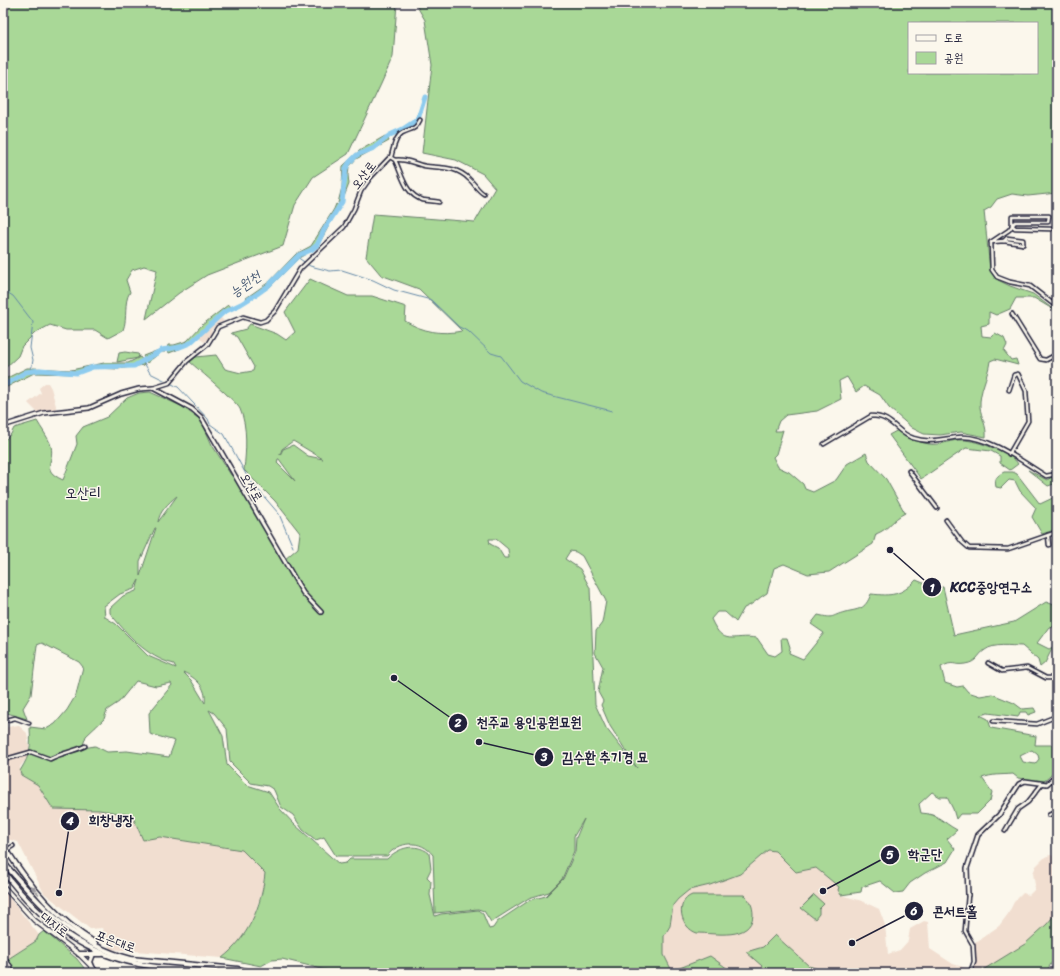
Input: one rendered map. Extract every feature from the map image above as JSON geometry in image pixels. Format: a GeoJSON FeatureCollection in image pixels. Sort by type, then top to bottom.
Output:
{"type":"FeatureCollection","features":[{"type":"Feature","properties":{"kind":"highway"},"geometry":{"type":"LineString","coordinates":[[4,849],[28,882],[46,903],[74,929],[107,953]]}},
{"type":"Feature","properties":{"kind":"highway","name":"포은대로"},"geometry":{"type":"LineString","coordinates":[[3,862],[41,906],[62,925],[107,953],[148,966],[223,973]]}},
{"type":"Feature","properties":{"kind":"highway","name":"포은대로"},"geometry":{"type":"LineString","coordinates":[[3,871],[32,906],[61,932],[88,948],[131,959],[237,969],[254,973]]}},
{"type":"Feature","properties":{"kind":"highway"},"geometry":{"type":"LineString","coordinates":[[79,954],[107,953]]}},
{"type":"Feature","properties":{"kind":"highway"},"geometry":{"type":"LineString","coordinates":[[93,969],[90,962],[94,954]]}},
{"type":"Feature","properties":{"kind":"main road","name":"대지로"},"geometry":{"type":"LineString","coordinates":[[3,886],[34,920],[79,954],[98,973]]}},
{"type":"Feature","properties":{"kind":"street","name":"오산로"},"geometry":{"type":"LineString","coordinates":[[153,388],[168,383],[188,361],[207,345],[218,327],[243,316],[260,322],[271,316],[300,269],[344,227],[364,186],[391,157],[402,133],[411,132],[418,126],[420,120]]}},
{"type":"Feature","properties":{"kind":"street","name":"오산로"},"geometry":{"type":"LineString","coordinates":[[391,157],[395,160],[406,185],[415,196],[424,200],[438,202]]}},
{"type":"Feature","properties":{"kind":"street"},"geometry":{"type":"LineString","coordinates":[[395,160],[404,159],[424,165],[453,169],[469,179],[484,194]]}},
{"type":"Feature","properties":{"kind":"street"},"geometry":{"type":"LineString","coordinates":[[991,242],[1009,230],[1015,222],[1048,222],[1050,217],[1046,215],[1012,216],[1012,225]]}},
{"type":"Feature","properties":{"kind":"street"},"geometry":{"type":"LineString","coordinates":[[1012,225],[1015,228],[1051,229]]}},
{"type":"Feature","properties":{"kind":"street"},"geometry":{"type":"LineString","coordinates":[[991,242],[1004,241],[1023,244],[1023,240],[1007,238],[1004,241]]}},
{"type":"Feature","properties":{"kind":"street"},"geometry":{"type":"LineString","coordinates":[[991,242],[992,270],[996,277],[1010,282],[1030,286],[1057,307]]}},
{"type":"Feature","properties":{"kind":"street"},"geometry":{"type":"LineString","coordinates":[[1012,314],[1040,359],[1046,360],[1057,354]]}},
{"type":"Feature","properties":{"kind":"street"},"geometry":{"type":"LineString","coordinates":[[1009,454],[1028,421],[1026,391],[1018,374],[1014,375],[1012,378],[1010,390]]}},
{"type":"Feature","properties":{"kind":"street","name":"오산로"},"geometry":{"type":"LineString","coordinates":[[153,388],[192,409],[200,417],[303,593],[321,612]]}},
{"type":"Feature","properties":{"kind":"street"},"geometry":{"type":"LineString","coordinates":[[3,426],[44,413],[89,408],[121,394],[139,389],[153,388]]}},
{"type":"Feature","properties":{"kind":"street"},"geometry":{"type":"LineString","coordinates":[[824,444],[871,416],[879,416],[891,421],[912,438],[937,442],[962,437],[981,440],[1009,454],[1046,476],[1057,474]]}},
{"type":"Feature","properties":{"kind":"street"},"geometry":{"type":"LineString","coordinates":[[909,471],[937,508]]}},
{"type":"Feature","properties":{"kind":"street"},"geometry":{"type":"LineString","coordinates":[[946,520],[962,542],[970,548],[1008,549],[1057,532]]}},
{"type":"Feature","properties":{"kind":"street"},"geometry":{"type":"LineString","coordinates":[[1048,535],[1050,545]]}},
{"type":"Feature","properties":{"kind":"street"},"geometry":{"type":"LineString","coordinates":[[988,663],[1002,672],[1027,668],[1046,678],[1057,678]]}},
{"type":"Feature","properties":{"kind":"street"},"geometry":{"type":"LineString","coordinates":[[993,722],[1037,724],[1057,716]]}},
{"type":"Feature","properties":{"kind":"street"},"geometry":{"type":"LineString","coordinates":[[3,721],[15,718],[28,723]]}},
{"type":"Feature","properties":{"kind":"street"},"geometry":{"type":"LineString","coordinates":[[3,760],[30,752],[50,759],[85,746]]}},
{"type":"Feature","properties":{"kind":"street"},"geometry":{"type":"LineString","coordinates":[[971,970],[974,962],[973,945],[965,931],[968,895],[967,868],[978,835],[999,815],[1019,784],[1025,782],[1047,784],[1056,775]]}},
{"type":"Feature","properties":{"kind":"street"},"geometry":{"type":"LineString","coordinates":[[1056,775],[1057,784]]}},
{"type":"Feature","properties":{"kind":"street"},"geometry":{"type":"LineString","coordinates":[[1005,831],[1018,809],[1028,802],[1042,784]]}},
{"type":"Feature","properties":{"kind":"street"},"geometry":{"type":"LineString","coordinates":[[1049,815],[1057,811]]}},
{"type":"Feature","properties":{"kind":"street"},"geometry":{"type":"LineString","coordinates":[[4,849],[12,846]]}},
{"type":"Feature","properties":{"kind":"street"},"geometry":{"type":"LineString","coordinates":[[3,956],[11,968],[11,973]]}},
{"type":"Feature","properties":{"kind":"shaded area"},"geometry":{"type":"Polygon","coordinates":[[[220,317],[224,321],[217,324],[212,329],[210,337],[204,342],[199,337],[220,317]]]}},
{"type":"Feature","properties":{"kind":"shaded area"},"geometry":{"type":"Polygon","coordinates":[[[45,383],[48,383],[51,388],[56,406],[55,411],[39,414],[28,403],[41,393],[39,388],[45,383]]]}},
{"type":"Feature","properties":{"kind":"shaded area"},"geometry":{"type":"Polygon","coordinates":[[[18,725],[27,733],[29,746],[29,755],[20,767],[21,775],[38,785],[53,809],[99,810],[132,815],[143,840],[160,837],[243,850],[265,873],[263,888],[253,920],[236,947],[222,958],[110,949],[102,928],[90,929],[44,893],[18,842],[3,838],[3,795],[5,795],[3,794],[3,728],[18,725]]]}},
{"type":"Feature","properties":{"kind":"shaded area"},"geometry":{"type":"Polygon","coordinates":[[[768,850],[775,851],[796,872],[816,868],[839,887],[838,890],[841,895],[862,901],[879,909],[885,925],[888,954],[900,950],[908,941],[910,929],[924,921],[928,922],[930,949],[953,964],[970,968],[974,963],[976,953],[974,947],[976,942],[999,926],[1008,914],[1014,902],[1023,893],[1029,895],[1034,890],[1035,885],[1033,873],[1036,866],[1045,857],[1050,855],[1057,857],[1057,919],[1009,973],[730,973],[710,956],[672,971],[664,955],[664,936],[670,926],[673,905],[689,890],[710,885],[740,874],[768,850]]]}},
{"type":"Feature","properties":{"kind":"shaded area"},"geometry":{"type":"Polygon","coordinates":[[[3,890],[39,935],[36,941],[8,959],[3,952],[3,890]]]}},
{"type":"Feature","properties":{"kind":"green space"},"geometry":{"type":"Polygon","coordinates":[[[3,3],[397,3],[393,57],[381,84],[348,154],[313,177],[295,205],[283,246],[207,275],[179,293],[146,319],[157,270],[144,266],[132,270],[126,280],[130,292],[127,301],[123,330],[108,338],[95,330],[66,330],[50,325],[35,333],[22,346],[18,356],[3,370],[3,3]]]}},
{"type":"Feature","properties":{"kind":"green space"},"geometry":{"type":"Polygon","coordinates":[[[415,3],[1057,3],[1057,193],[1028,196],[1012,194],[997,199],[991,207],[984,211],[990,270],[998,280],[1033,294],[1054,310],[1034,298],[1016,298],[1010,309],[996,315],[989,312],[989,324],[981,326],[982,336],[991,337],[995,333],[1004,338],[1007,345],[1004,351],[1011,360],[1016,359],[1018,365],[995,359],[990,361],[980,401],[980,407],[986,429],[986,437],[961,432],[940,435],[924,434],[912,428],[889,408],[880,395],[864,386],[856,392],[847,377],[839,381],[841,399],[817,411],[786,415],[779,421],[775,431],[783,430],[776,454],[773,457],[778,467],[789,472],[803,484],[805,489],[813,492],[836,480],[847,464],[866,453],[869,461],[886,479],[905,513],[881,532],[876,534],[873,544],[829,572],[808,574],[784,564],[774,568],[767,593],[744,608],[736,622],[725,612],[717,612],[711,619],[720,634],[725,637],[757,638],[768,654],[775,656],[782,651],[781,638],[787,638],[790,647],[789,653],[803,659],[824,633],[811,624],[818,615],[830,617],[861,608],[869,599],[871,594],[895,594],[911,585],[916,580],[933,587],[943,587],[954,635],[1014,622],[1046,602],[1057,606],[1057,627],[1049,627],[1037,643],[1049,649],[1053,647],[1045,663],[1040,667],[1038,660],[1022,646],[1003,645],[989,648],[982,652],[972,662],[949,664],[941,667],[945,683],[957,687],[963,686],[968,692],[980,696],[992,694],[1014,703],[1022,709],[1034,708],[1036,712],[1028,715],[1026,712],[1020,712],[1018,717],[988,713],[980,715],[988,719],[991,728],[1036,736],[1035,745],[1057,745],[1055,770],[1043,782],[1018,778],[1013,774],[993,775],[982,778],[992,792],[990,801],[977,814],[960,814],[956,819],[947,797],[940,797],[932,792],[919,804],[921,813],[932,815],[957,830],[947,839],[955,849],[947,862],[925,873],[910,883],[903,892],[895,893],[880,881],[862,887],[861,892],[841,895],[838,890],[839,887],[816,868],[796,872],[775,851],[768,850],[740,874],[710,885],[689,890],[673,905],[670,926],[664,936],[664,955],[672,971],[710,956],[728,969],[730,973],[338,973],[282,959],[272,960],[261,966],[222,958],[239,941],[246,931],[261,897],[265,873],[242,850],[160,837],[143,840],[132,815],[99,810],[53,809],[38,785],[21,775],[20,771],[30,750],[30,727],[46,729],[55,724],[67,710],[76,695],[83,667],[79,662],[42,643],[37,645],[31,695],[23,708],[27,719],[7,713],[3,716],[3,442],[11,434],[14,428],[37,421],[46,435],[52,449],[50,464],[51,472],[63,480],[77,444],[76,436],[83,427],[107,417],[127,398],[139,393],[150,392],[181,406],[201,420],[212,445],[231,475],[233,475],[284,560],[298,548],[300,533],[275,501],[244,470],[246,447],[245,431],[243,416],[240,409],[225,393],[190,362],[196,357],[216,355],[225,369],[241,373],[253,371],[254,367],[237,337],[231,333],[246,329],[250,324],[277,334],[286,340],[295,332],[285,312],[310,279],[348,296],[372,296],[406,307],[405,321],[419,328],[433,332],[447,333],[462,331],[419,289],[381,275],[366,257],[373,214],[475,222],[495,188],[483,174],[456,160],[422,153],[432,65],[425,20],[415,3]],[[293,441],[282,449],[280,455],[283,449],[293,445],[308,456],[323,459],[293,441]],[[279,459],[277,463],[295,481],[279,459]],[[177,496],[162,511],[158,522],[177,496]],[[156,528],[140,561],[140,576],[156,528]],[[489,539],[490,544],[498,548],[504,558],[509,558],[508,549],[496,539],[489,539]],[[570,551],[565,559],[580,569],[590,588],[595,704],[606,728],[637,768],[610,726],[601,705],[603,701],[598,692],[603,667],[595,653],[596,631],[602,623],[606,601],[582,556],[576,552],[570,551]],[[139,580],[134,589],[120,594],[104,606],[105,617],[116,624],[148,656],[176,668],[174,664],[155,656],[138,644],[130,637],[110,613],[110,608],[123,596],[136,591],[139,580]],[[183,672],[191,680],[205,703],[204,692],[200,684],[183,672]],[[136,681],[119,702],[107,710],[104,719],[86,736],[83,745],[77,749],[95,746],[107,752],[127,751],[169,757],[175,741],[150,734],[149,713],[172,685],[171,683],[156,686],[136,681]],[[209,710],[223,736],[227,765],[247,785],[269,792],[280,809],[294,824],[339,864],[346,863],[350,859],[387,859],[401,849],[412,847],[429,853],[431,869],[427,877],[431,881],[430,895],[435,916],[478,910],[483,914],[489,929],[493,928],[497,922],[530,900],[546,896],[563,879],[575,852],[576,838],[584,819],[574,836],[574,851],[562,879],[549,892],[529,898],[491,922],[484,911],[478,909],[435,913],[433,855],[422,846],[416,844],[404,845],[398,847],[387,856],[336,856],[324,837],[316,840],[303,830],[293,815],[281,807],[274,790],[268,786],[251,783],[230,762],[227,729],[214,713],[209,710]],[[1032,750],[1020,756],[1023,762],[1035,764],[1039,759],[1038,755],[1032,750]]]}},
{"type":"Feature","properties":{"kind":"green space"},"geometry":{"type":"Polygon","coordinates":[[[385,136],[387,137],[384,140],[388,138],[389,141],[356,159],[349,167],[349,184],[342,202],[345,168],[340,204],[338,203],[342,187],[343,166],[359,151],[385,136]]]}},
{"type":"Feature","properties":{"kind":"green space"},"geometry":{"type":"Polygon","coordinates":[[[336,204],[339,206],[335,213],[339,207],[319,244],[318,245],[328,223],[317,244],[311,249],[299,254],[268,285],[248,299],[246,298],[269,282],[296,254],[311,246],[336,204]]]}},
{"type":"Feature","properties":{"kind":"green space"},"geometry":{"type":"Polygon","coordinates":[[[318,245],[299,258],[297,257],[318,245]]]}},
{"type":"Feature","properties":{"kind":"green space"},"geometry":{"type":"Polygon","coordinates":[[[296,258],[298,259],[270,287],[248,301],[269,286],[296,258]]]}},
{"type":"Feature","properties":{"kind":"green space"},"geometry":{"type":"Polygon","coordinates":[[[228,305],[232,307],[222,312],[189,343],[167,349],[168,345],[174,345],[187,341],[202,325],[228,305]]]}},
{"type":"Feature","properties":{"kind":"green space"},"geometry":{"type":"Polygon","coordinates":[[[233,308],[234,309],[217,318],[192,342],[169,353],[168,350],[188,343],[216,317],[233,308]]]}},
{"type":"Feature","properties":{"kind":"green space"},"geometry":{"type":"Polygon","coordinates":[[[164,348],[165,352],[161,352],[147,363],[143,356],[164,348]]]}},
{"type":"Feature","properties":{"kind":"green space"},"geometry":{"type":"Polygon","coordinates":[[[125,352],[138,354],[138,358],[117,362],[119,353],[125,352]]]}},
{"type":"Feature","properties":{"kind":"green space"},"geometry":{"type":"Polygon","coordinates":[[[140,357],[143,361],[134,366],[93,366],[77,372],[40,369],[32,370],[33,368],[71,370],[104,363],[128,363],[140,357]]]}},
{"type":"Feature","properties":{"kind":"green space"},"geometry":{"type":"Polygon","coordinates":[[[143,362],[144,365],[135,366],[143,362]]]}},
{"type":"Feature","properties":{"kind":"green space"},"geometry":{"type":"Polygon","coordinates":[[[93,367],[131,367],[118,369],[93,368],[77,374],[93,367]]]}},
{"type":"Feature","properties":{"kind":"green space"},"geometry":{"type":"Polygon","coordinates":[[[27,368],[31,368],[31,371],[3,385],[3,380],[27,368]]]}},
{"type":"Feature","properties":{"kind":"green space"},"geometry":{"type":"Polygon","coordinates":[[[41,371],[77,374],[34,373],[3,389],[3,387],[26,373],[41,371]]]}},
{"type":"Feature","properties":{"kind":"green space"},"geometry":{"type":"Polygon","coordinates":[[[898,430],[913,439],[929,444],[959,440],[976,442],[1009,456],[1018,464],[1010,470],[1000,463],[1000,456],[991,451],[966,448],[921,479],[889,435],[898,430]]]}},
{"type":"Feature","properties":{"kind":"green space"},"geometry":{"type":"Polygon","coordinates":[[[1028,470],[1047,480],[1057,474],[1057,483],[1048,486],[1028,470]]]}},
{"type":"Feature","properties":{"kind":"green space"},"geometry":{"type":"Polygon","coordinates":[[[1004,472],[1013,472],[1017,474],[1040,504],[1057,496],[1057,529],[1042,534],[1032,517],[1036,508],[1020,491],[1015,481],[1009,480],[1001,488],[996,487],[995,481],[1004,472]]]}},
{"type":"Feature","properties":{"kind":"green space"},"geometry":{"type":"Polygon","coordinates":[[[692,895],[744,895],[752,906],[753,915],[751,923],[746,929],[731,934],[697,933],[687,926],[681,909],[686,898],[692,895]]]}},
{"type":"Feature","properties":{"kind":"green space"},"geometry":{"type":"Polygon","coordinates":[[[814,895],[824,904],[819,909],[819,914],[815,919],[801,908],[814,895]]]}},
{"type":"Feature","properties":{"kind":"green space"},"geometry":{"type":"Polygon","coordinates":[[[1057,912],[1057,955],[1045,973],[978,973],[1025,944],[1047,924],[1057,912]]]}},
{"type":"Feature","properties":{"kind":"green space"},"geometry":{"type":"Polygon","coordinates":[[[44,931],[77,959],[88,973],[18,973],[8,959],[36,941],[39,935],[44,931]]]}},
{"type":"Feature","properties":{"kind":"green space"},"geometry":{"type":"Polygon","coordinates":[[[775,935],[809,966],[821,970],[821,973],[770,973],[746,952],[763,947],[775,935]]]}},
{"type":"Feature","properties":{"kind":"waterway","name":"능원천"},"geometry":{"type":"LineString","coordinates":[[3,386],[26,372],[40,370],[77,373],[93,367],[134,366],[162,350],[180,347],[190,343],[224,312],[257,294],[268,286],[299,255],[311,250],[317,245],[324,230],[342,202],[346,168],[350,162],[357,155],[374,148],[390,135],[403,129],[418,119],[425,97]]}},
{"type":"Feature","properties":{"kind":"waterway"},"geometry":{"type":"LineString","coordinates":[[297,257],[310,266],[330,271],[342,270],[373,280],[394,290],[431,300],[459,327],[468,331],[491,353],[501,356],[520,381],[541,393],[612,411]]}},
{"type":"Feature","properties":{"kind":"waterway"},"geometry":{"type":"LineString","coordinates":[[3,290],[13,296],[33,322],[30,348],[33,360],[31,371]]}},
{"type":"Feature","properties":{"kind":"waterway"},"geometry":{"type":"LineString","coordinates":[[143,361],[150,373],[178,387],[208,419],[210,424],[224,434],[248,478],[279,514],[293,547]]}},
{"type":"Feature","properties":{"kind":"place","name":"KCC중앙연구소"},"geometry":{"type":"Point","coordinates":[890,550]}},
{"type":"Feature","properties":{"kind":"place","name":"천주교 용인공원묘원"},"geometry":{"type":"Point","coordinates":[394,678]}},
{"type":"Feature","properties":{"kind":"place","name":"김수환 추기경 묘"},"geometry":{"type":"Point","coordinates":[479,742]}},
{"type":"Feature","properties":{"kind":"place","name":"학군단"},"geometry":{"type":"Point","coordinates":[823,891]}},
{"type":"Feature","properties":{"kind":"place","name":"희창냉장"},"geometry":{"type":"Point","coordinates":[59,893]}},
{"type":"Feature","properties":{"kind":"place","name":"콘서트홀"},"geometry":{"type":"Point","coordinates":[852,943]}},
{"type":"Feature","properties":{"kind":"district","name":"오산리"},"geometry":{"type":"Point","coordinates":[83,493]}}]}
